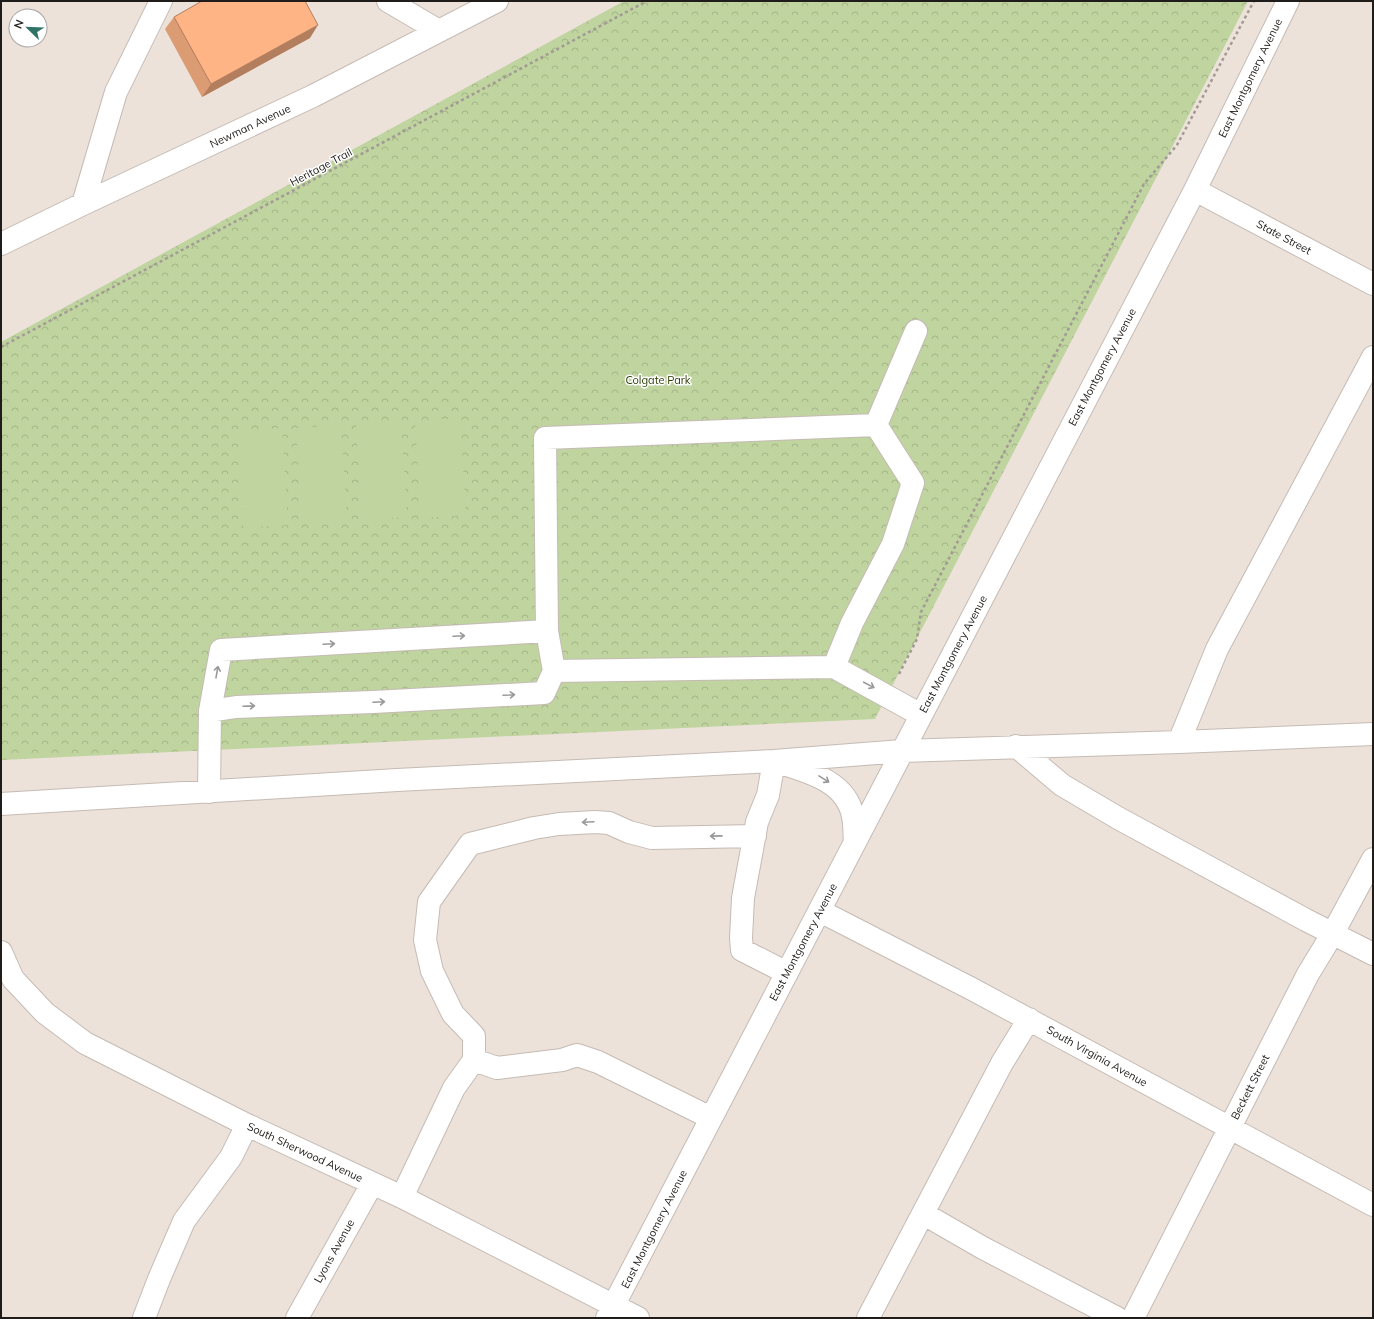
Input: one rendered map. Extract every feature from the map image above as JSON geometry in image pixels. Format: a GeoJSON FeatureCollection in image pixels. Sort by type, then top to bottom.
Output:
{"type":"FeatureCollection","features":[{"type":"Feature","properties":{"kind":"street"},"geometry":{"type":"LineString","coordinates":[[83,204],[116,92],[161,1]]}},
{"type":"Feature","properties":{"kind":"street"},"geometry":{"type":"LineString","coordinates":[[388,1],[439,31]]}},
{"type":"Feature","properties":{"kind":"street","name":"Newman Avenue"},"geometry":{"type":"LineString","coordinates":[[1,244],[313,96],[497,1]]}},
{"type":"Feature","properties":{"kind":"street","name":"East Montgomery Avenue"},"geometry":{"type":"LineString","coordinates":[[610,1312],[1194,190],[1288,1]]}},
{"type":"Feature","properties":{"kind":"street","name":"State Street"},"geometry":{"type":"LineString","coordinates":[[1194,190],[1373,284]]}},
{"type":"Feature","properties":{"kind":"street"},"geometry":{"type":"LineString","coordinates":[[876,425],[916,331]]}},
{"type":"Feature","properties":{"kind":"street"},"geometry":{"type":"LineString","coordinates":[[1179,742],[1217,649],[1373,357]]}},
{"type":"Feature","properties":{"kind":"street"},"geometry":{"type":"LineString","coordinates":[[834,667],[852,623],[893,544],[913,483],[876,425]]}},
{"type":"Feature","properties":{"kind":"street"},"geometry":{"type":"LineString","coordinates":[[210,711],[236,707],[373,702],[544,693],[554,671],[547,631],[545,438],[876,425]]}},
{"type":"Feature","properties":{"kind":"street"},"geometry":{"type":"LineString","coordinates":[[209,792],[210,711],[221,650],[547,631]]}},
{"type":"Feature","properties":{"kind":"street"},"geometry":{"type":"LineString","coordinates":[[554,671],[834,667],[921,715]]}},
{"type":"Feature","properties":{"kind":"street"},"geometry":{"type":"LineString","coordinates":[[1,804],[397,780],[774,761],[902,751],[1373,734]]}},
{"type":"Feature","properties":{"kind":"street"},"geometry":{"type":"LineString","coordinates":[[1016,746],[1062,785],[1127,823],[1306,920],[1373,954]]}},
{"type":"Feature","properties":{"kind":"street"},"geometry":{"type":"LineString","coordinates":[[774,761],[768,795],[758,822],[743,898],[740,938],[742,950],[787,973]]}},
{"type":"Feature","properties":{"kind":"street"},"geometry":{"type":"LineString","coordinates":[[774,761],[815,774],[835,787],[849,803],[854,818],[855,842]]}},
{"type":"Feature","properties":{"kind":"street"},"geometry":{"type":"LineString","coordinates":[[402,1198],[454,1088],[474,1060],[474,1036],[453,1014],[432,971],[426,940],[429,902],[470,844],[534,828],[559,824],[595,822],[609,823],[629,832],[652,838],[755,836]]}},
{"type":"Feature","properties":{"kind":"street","name":"Beckett Street"},"geometry":{"type":"LineString","coordinates":[[1133,1318],[1308,974],[1333,933],[1373,860]]}},
{"type":"Feature","properties":{"kind":"street","name":"South Virginia Avenue"},"geometry":{"type":"LineString","coordinates":[[820,911],[972,988],[1373,1205]]}},
{"type":"Feature","properties":{"kind":"street","name":"South Sherwood Avenue"},"geometry":{"type":"LineString","coordinates":[[1,952],[13,979],[45,1014],[84,1043],[247,1125],[402,1198],[610,1312],[638,1318]]}},
{"type":"Feature","properties":{"kind":"street"},"geometry":{"type":"LineString","coordinates":[[868,1318],[1002,1063],[1029,1019]]}},
{"type":"Feature","properties":{"kind":"street"},"geometry":{"type":"LineString","coordinates":[[474,1060],[497,1068],[562,1060],[577,1055],[598,1062],[712,1118]]}},
{"type":"Feature","properties":{"kind":"street"},"geometry":{"type":"LineString","coordinates":[[144,1318],[184,1221],[231,1157],[247,1125]]}},
{"type":"Feature","properties":{"kind":"street","name":"Lyons Avenue"},"geometry":{"type":"LineString","coordinates":[[297,1318],[372,1184]]}},
{"type":"Feature","properties":{"kind":"street"},"geometry":{"type":"LineString","coordinates":[[924,1214],[982,1248],[1116,1318]]}},
{"type":"Feature","properties":{"kind":"path","name":"Heritage Trail"},"geometry":{"type":"LineString","coordinates":[[1,347],[647,1]]}},
{"type":"Feature","properties":{"kind":"path"},"geometry":{"type":"LineString","coordinates":[[897,678],[917,638],[921,612],[1144,184],[1177,145],[1254,1]]}},
{"type":"Feature","properties":{"kind":"green space","name":"Colgate Park"},"geometry":{"type":"Polygon","coordinates":[[[624,1],[1248,1],[875,719],[1,760],[1,342],[624,1]]]}},
{"type":"Feature","properties":{"kind":"green space"},"geometry":{"type":"Polygon","coordinates":[[[460,418],[466,515],[421,518],[415,421],[460,418]]]}},
{"type":"Feature","properties":{"kind":"green space"},"geometry":{"type":"Polygon","coordinates":[[[401,421],[407,517],[362,520],[356,424],[401,421]]]}},
{"type":"Feature","properties":{"kind":"green space"},"geometry":{"type":"Polygon","coordinates":[[[341,425],[347,521],[302,524],[296,428],[341,425]]]}},
{"type":"Feature","properties":{"kind":"green space"},"geometry":{"type":"Polygon","coordinates":[[[282,428],[288,525],[243,528],[238,431],[282,428]]]}},
{"type":"Feature","properties":{"kind":"building"},"geometry":{"type":"Polygon","coordinates":[[[202,1],[305,1],[318,25],[211,84],[174,17],[202,1]]]}}]}
